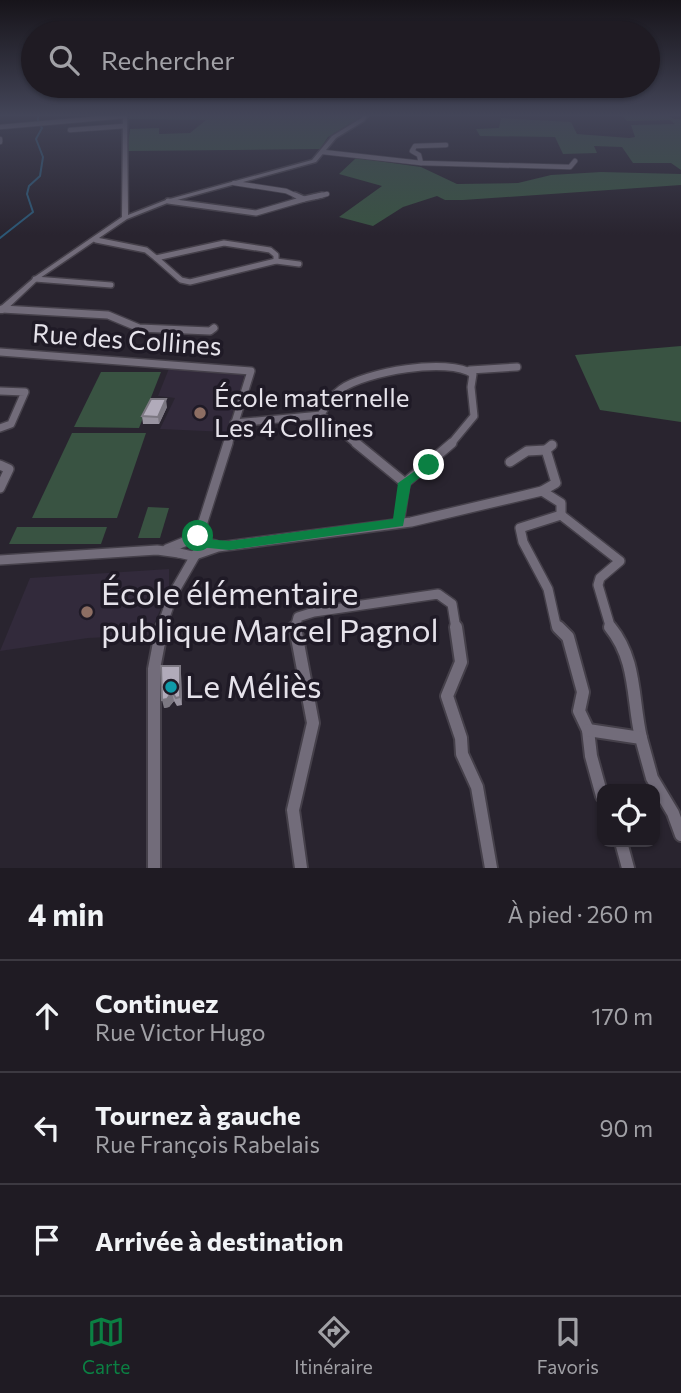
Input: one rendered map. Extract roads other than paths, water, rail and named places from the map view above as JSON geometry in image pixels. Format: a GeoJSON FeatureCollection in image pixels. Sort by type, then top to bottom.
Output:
{"type":"FeatureCollection","features":[{"type":"Feature","properties":{"kind":"street"},"geometry":{"type":"LineString","coordinates":[[127,155],[130,212]]}},
{"type":"Feature","properties":{"kind":"street"},"geometry":{"type":"LineString","coordinates":[[1,310],[35,279],[96,240],[130,212],[314,162],[321,155]]}},
{"type":"Feature","properties":{"kind":"street"},"geometry":{"type":"LineString","coordinates":[[345,155],[421,163],[570,167],[575,161]]}},
{"type":"Feature","properties":{"kind":"street"},"geometry":{"type":"LineString","coordinates":[[418,155],[421,163]]}},
{"type":"Feature","properties":{"kind":"street"},"geometry":{"type":"LineString","coordinates":[[234,183],[285,191],[304,199]]}},
{"type":"Feature","properties":{"kind":"street"},"geometry":{"type":"LineString","coordinates":[[168,201],[256,213],[327,194]]}},
{"type":"Feature","properties":{"kind":"street"},"geometry":{"type":"LineString","coordinates":[[96,240],[146,250],[181,281],[190,282],[276,261],[299,264]]}},
{"type":"Feature","properties":{"kind":"street"},"geometry":{"type":"LineString","coordinates":[[156,258],[226,243],[274,251],[276,261]]}},
{"type":"Feature","properties":{"kind":"street"},"geometry":{"type":"LineString","coordinates":[[35,279],[111,285]]}},
{"type":"Feature","properties":{"kind":"street"},"geometry":{"type":"LineString","coordinates":[[1,310],[108,315],[139,328],[209,331],[214,328]]}},
{"type":"Feature","properties":{"kind":"street","name":"Rue des Collines"},"geometry":{"type":"LineString","coordinates":[[0,352],[251,371],[235,421]]}},
{"type":"Feature","properties":{"kind":"street"},"geometry":{"type":"LineString","coordinates":[[321,415],[330,400],[348,386],[378,372],[422,368],[459,367],[470,370],[517,367]]}},
{"type":"Feature","properties":{"kind":"street"},"geometry":{"type":"LineString","coordinates":[[399,523],[405,483],[450,445],[474,416],[470,370]]}},
{"type":"Feature","properties":{"kind":"street"},"geometry":{"type":"LineString","coordinates":[[0,391],[25,392],[11,424],[0,428]]}},
{"type":"Feature","properties":{"kind":"street"},"geometry":{"type":"LineString","coordinates":[[154,868],[154,669],[157,643],[180,578],[198,548],[203,520],[235,421],[321,415],[405,483]]}},
{"type":"Feature","properties":{"kind":"street"},"geometry":{"type":"LineString","coordinates":[[0,560],[198,548],[399,523],[444,516],[542,491],[556,483],[549,448],[527,451],[510,461]]}},
{"type":"Feature","properties":{"kind":"street"},"geometry":{"type":"LineString","coordinates":[[0,465],[9,469],[0,488]]}},
{"type":"Feature","properties":{"kind":"street"},"geometry":{"type":"LineString","coordinates":[[542,491],[561,503],[561,515]]}},
{"type":"Feature","properties":{"kind":"street"},"geometry":{"type":"LineString","coordinates":[[561,515],[520,528],[523,542],[548,589],[556,625],[568,637],[583,692],[579,711],[588,730],[591,756],[599,784]]}},
{"type":"Feature","properties":{"kind":"street"},"geometry":{"type":"LineString","coordinates":[[561,515],[620,561],[600,578],[598,585],[609,626],[621,641],[633,675],[636,694],[634,707],[652,778],[673,813],[681,835]]}},
{"type":"Feature","properties":{"kind":"street"},"geometry":{"type":"LineString","coordinates":[[180,578],[182,548],[203,520]]}},
{"type":"Feature","properties":{"kind":"street"},"geometry":{"type":"LineString","coordinates":[[182,548],[198,548]]}},
{"type":"Feature","properties":{"kind":"street"},"geometry":{"type":"LineString","coordinates":[[302,868],[293,810],[313,723],[295,626],[298,617],[314,612],[438,594],[452,604],[455,615],[461,662],[447,696],[461,738],[463,754],[477,787],[491,868]]}},
{"type":"Feature","properties":{"kind":"street"},"geometry":{"type":"LineString","coordinates":[[588,730],[641,738]]}},
{"type":"Feature","properties":{"kind":"street"},"geometry":{"type":"LineString","coordinates":[[622,847],[628,868]]}},
{"type":"Feature","properties":{"kind":"waterway"},"geometry":{"type":"LineString","coordinates":[[0,238],[33,212],[27,194],[29,186],[40,176],[42,155]]}},
{"type":"Feature","properties":{"kind":"place","name":"École maternelle Les 4 Collines"},"geometry":{"type":"Point","coordinates":[200,413]}},
{"type":"Feature","properties":{"kind":"place","name":"École élémentaire publique Marcel Pagnol"},"geometry":{"type":"Point","coordinates":[87,612]}},
{"type":"Feature","properties":{"kind":"place","name":"Le Méliès"},"geometry":{"type":"Point","coordinates":[171,687]}}]}
